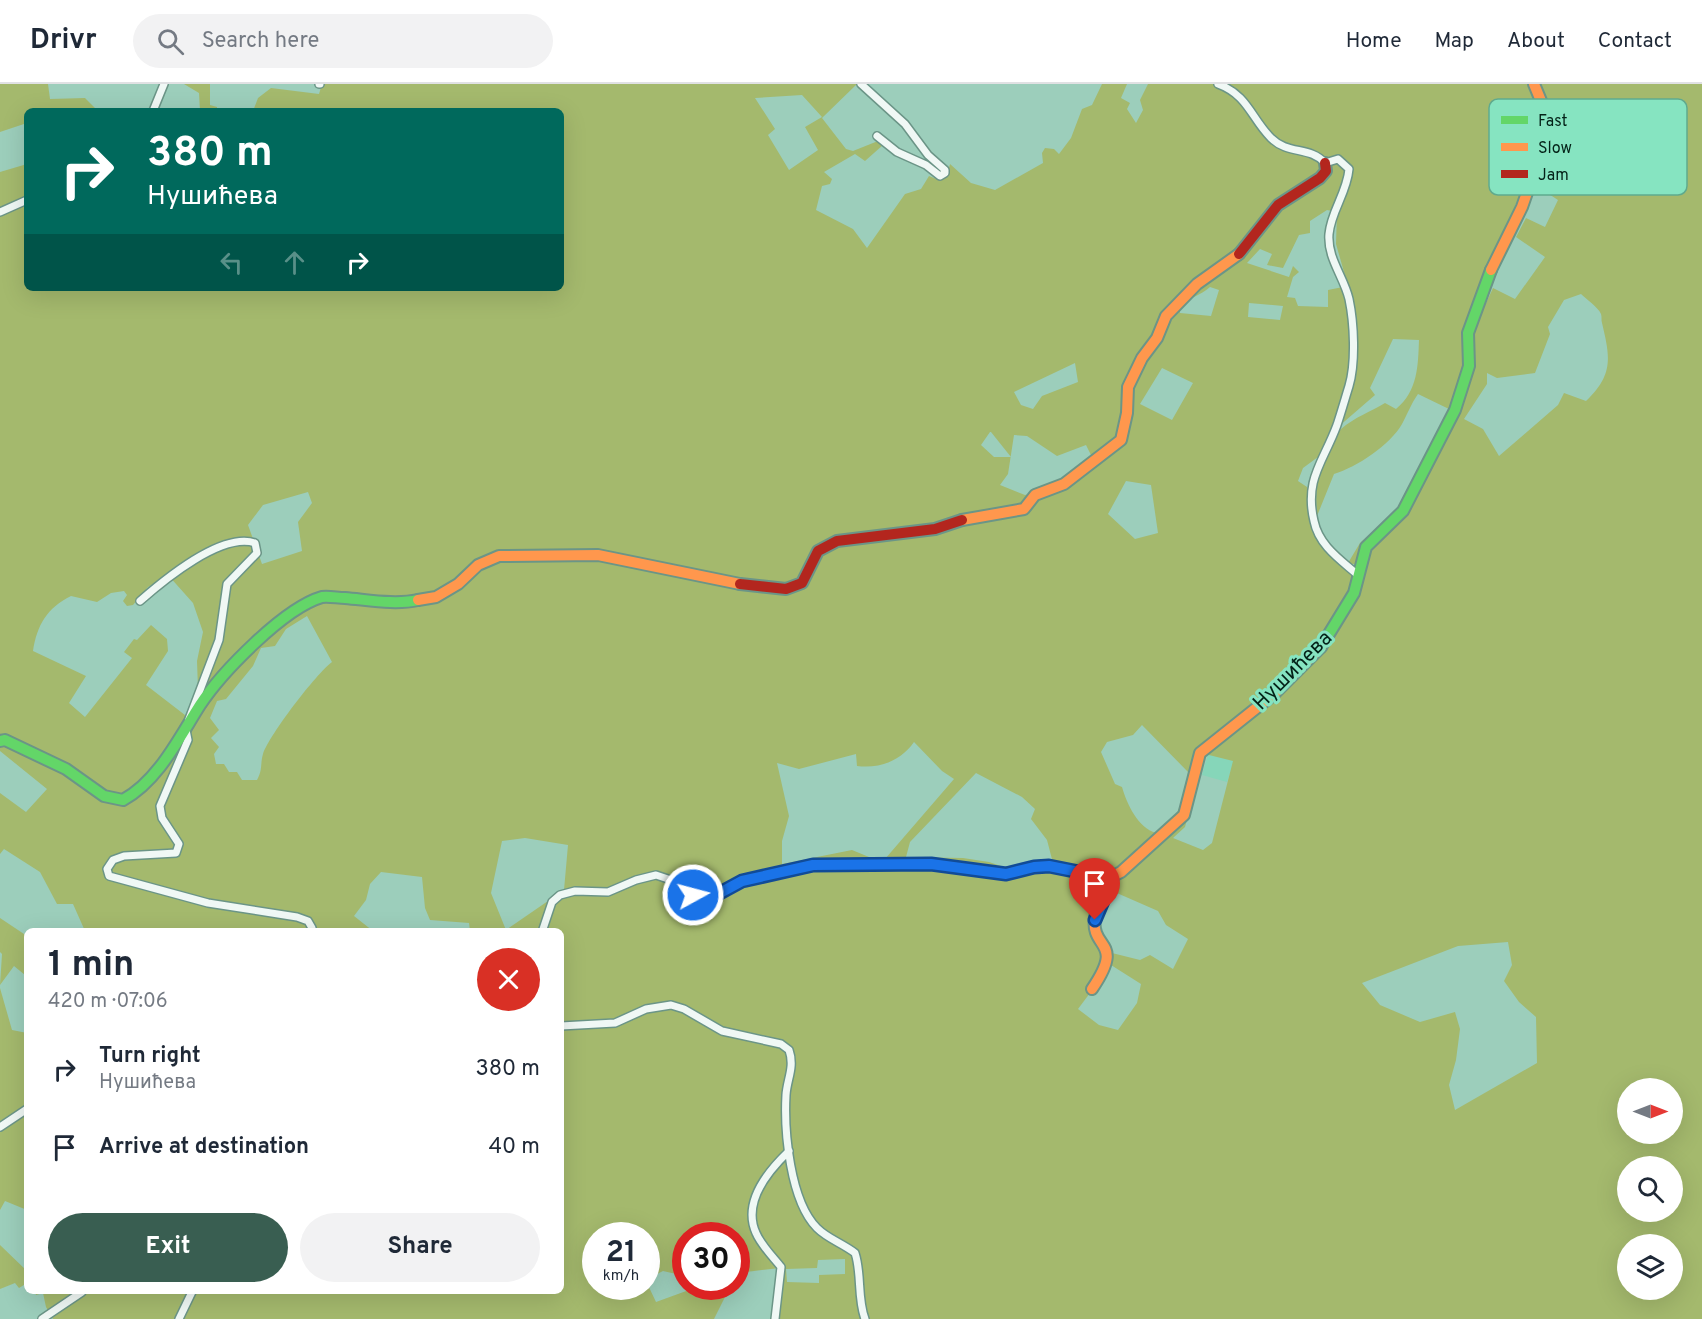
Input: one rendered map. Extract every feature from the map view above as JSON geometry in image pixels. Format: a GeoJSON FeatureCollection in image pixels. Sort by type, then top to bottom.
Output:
{"type":"FeatureCollection","features":[{"type":"Feature","properties":{"kind":"street"},"geometry":{"type":"LineString","coordinates":[[154,108],[165,84]]}},
{"type":"Feature","properties":{"kind":"street"},"geometry":{"type":"LineString","coordinates":[[861,84],[905,124],[928,155],[945,170],[945,173],[940,176],[926,165],[912,161],[877,136]]}},
{"type":"Feature","properties":{"kind":"street"},"geometry":{"type":"LineString","coordinates":[[0,741],[5,740],[66,769],[104,796],[123,800],[136,793],[186,731],[201,704],[234,664],[284,617],[323,597],[409,602],[436,597],[458,584],[478,565],[499,556],[598,555],[748,586],[786,589],[802,583],[818,551],[837,541],[935,529],[967,518],[1024,509],[1035,495],[1045,489],[1064,484],[1121,440],[1127,413],[1128,387],[1142,358],[1157,338],[1166,316],[1197,284],[1232,261],[1252,240],[1278,205],[1320,178],[1326,171],[1325,164],[1317,155],[1286,149],[1271,138],[1250,106],[1236,93],[1218,84]]}},
{"type":"Feature","properties":{"kind":"street","name":"Нушићева"},"geometry":{"type":"LineString","coordinates":[[1534,84],[1540,99]]}},
{"type":"Feature","properties":{"kind":"street"},"geometry":{"type":"LineString","coordinates":[[1325,164],[1338,159],[1349,169],[1348,185],[1334,214],[1329,234],[1330,253],[1348,299],[1352,357],[1350,384],[1337,425],[1313,476],[1311,500],[1314,520],[1322,540],[1359,576]]}},
{"type":"Feature","properties":{"kind":"street","name":"Нушићева"},"geometry":{"type":"LineString","coordinates":[[1109,878],[1121,872],[1184,815],[1200,753],[1274,694],[1327,641],[1354,593],[1366,547],[1403,511],[1455,410],[1469,366],[1468,333],[1491,271],[1526,195]]}},
{"type":"Feature","properties":{"kind":"street"},"geometry":{"type":"LineString","coordinates":[[0,212],[24,201]]}},
{"type":"Feature","properties":{"kind":"street"},"geometry":{"type":"LineString","coordinates":[[140,601],[208,552],[242,541],[255,543],[257,553],[227,584],[219,640],[191,709],[186,731],[188,740],[160,806],[162,818],[179,844],[176,853],[124,856],[113,860],[107,869],[109,876],[208,903],[297,917],[308,921],[311,928]]}},
{"type":"Feature","properties":{"kind":"street"},"geometry":{"type":"LineString","coordinates":[[543,928],[552,903],[560,895],[575,891],[608,892],[636,880],[656,875],[674,881],[693,895],[718,894],[742,881],[813,865],[931,864],[1006,874],[1049,866],[1109,878],[1109,887],[1095,920],[1097,931],[1108,950],[1107,969],[1092,989]]}},
{"type":"Feature","properties":{"kind":"street"},"geometry":{"type":"LineString","coordinates":[[564,1026],[615,1023],[642,1011],[671,1005],[684,1009],[722,1031],[785,1046],[789,1050],[792,1063],[786,1093],[789,1150],[796,1185],[814,1225],[827,1238],[855,1253],[858,1262],[861,1308],[865,1319]]}},
{"type":"Feature","properties":{"kind":"street"},"geometry":{"type":"LineString","coordinates":[[0,1127],[24,1110]]}},
{"type":"Feature","properties":{"kind":"street"},"geometry":{"type":"LineString","coordinates":[[775,1319],[781,1267],[756,1233],[753,1216],[754,1201],[768,1172],[789,1150]]}},
{"type":"Feature","properties":{"kind":"street"},"geometry":{"type":"LineString","coordinates":[[42,1319],[79,1294]]}},
{"type":"Feature","properties":{"kind":"street"},"geometry":{"type":"LineString","coordinates":[[179,1319],[191,1294]]}},
{"type":"Feature","properties":{"kind":"shaded area"},"geometry":{"type":"Polygon","coordinates":[[[0,84],[48,84],[50,99],[85,98],[95,108],[24,108],[24,124],[0,132],[0,84]]]}},
{"type":"Feature","properties":{"kind":"shaded area"},"geometry":{"type":"Polygon","coordinates":[[[184,84],[210,84],[210,105],[217,108],[200,108],[199,93],[184,84]]]}},
{"type":"Feature","properties":{"kind":"shaded area"},"geometry":{"type":"Polygon","coordinates":[[[322,84],[857,84],[822,118],[846,149],[853,151],[878,141],[883,145],[865,161],[855,154],[824,172],[832,179],[830,184],[822,186],[816,210],[853,229],[867,248],[905,194],[921,189],[929,176],[939,180],[947,176],[950,164],[971,183],[995,190],[1043,163],[1042,153],[1045,148],[1054,149],[1059,154],[1071,138],[1082,109],[1092,105],[1102,84],[1127,84],[1121,98],[1130,103],[1127,109],[1136,123],[1143,110],[1140,100],[1148,84],[1702,84],[1702,1319],[778,1319],[773,1311],[780,1268],[750,1271],[750,1222],[672,1222],[672,1273],[660,1272],[660,1222],[582,1222],[582,1300],[655,1300],[656,1302],[672,1296],[672,1300],[724,1300],[714,1319],[53,1319],[46,1307],[43,1294],[564,1294],[564,928],[509,928],[564,890],[568,845],[525,838],[502,841],[491,893],[505,928],[470,928],[469,923],[430,920],[425,908],[422,877],[381,872],[370,884],[366,900],[354,916],[369,928],[84,928],[73,904],[57,904],[40,872],[4,849],[0,854],[0,793],[26,812],[47,789],[0,751],[0,172],[24,165],[24,291],[564,291],[564,108],[254,108],[258,98],[271,88],[319,94],[322,84]],[[802,95],[755,98],[775,129],[768,135],[789,170],[818,150],[805,127],[822,117],[802,95]],[[1489,99],[1489,195],[1520,195],[1463,335],[1466,349],[1475,348],[1474,329],[1493,288],[1515,299],[1545,257],[1516,237],[1526,218],[1545,227],[1558,200],[1550,195],[1687,195],[1687,99],[1489,99]],[[1327,210],[1310,221],[1310,233],[1299,235],[1283,268],[1267,265],[1272,254],[1260,249],[1247,263],[1289,277],[1293,266],[1299,272],[1293,277],[1287,297],[1295,298],[1298,306],[1328,307],[1328,290],[1348,286],[1336,244],[1337,212],[1327,210]],[[1210,287],[1180,305],[1180,313],[1211,316],[1219,290],[1210,287]],[[1581,294],[1564,300],[1548,327],[1550,334],[1535,373],[1497,378],[1487,373],[1487,384],[1464,419],[1483,429],[1499,456],[1558,405],[1564,393],[1586,401],[1595,391],[1605,373],[1608,356],[1601,315],[1581,294]],[[1249,303],[1248,317],[1280,320],[1283,306],[1249,303]],[[1393,339],[1370,388],[1375,395],[1330,434],[1318,457],[1303,468],[1298,481],[1307,487],[1312,517],[1323,545],[1354,575],[1361,587],[1369,552],[1358,565],[1348,563],[1360,543],[1393,514],[1403,500],[1449,409],[1418,394],[1402,424],[1390,440],[1362,461],[1334,474],[1317,516],[1317,482],[1323,458],[1334,437],[1357,418],[1385,403],[1396,409],[1413,386],[1419,340],[1393,339]],[[1075,363],[1014,392],[1021,405],[1033,409],[1042,396],[1078,382],[1075,363]],[[1162,368],[1140,404],[1172,420],[1193,383],[1162,368]],[[990,432],[981,445],[994,457],[1011,457],[990,432]],[[1014,435],[1008,474],[1000,485],[1025,495],[1075,483],[1092,457],[1086,445],[1057,456],[1027,436],[1014,435]],[[1126,481],[1108,514],[1135,539],[1158,533],[1151,485],[1126,481]],[[308,492],[263,505],[248,525],[262,564],[302,551],[298,522],[312,503],[308,492]],[[168,575],[148,587],[133,605],[127,606],[123,601],[127,595],[124,591],[111,593],[97,602],[71,596],[44,618],[37,633],[33,651],[86,676],[69,703],[85,717],[132,658],[124,652],[134,639],[137,640],[151,625],[167,639],[168,651],[146,685],[194,722],[198,689],[197,661],[203,632],[193,603],[168,575]],[[307,616],[286,629],[275,646],[261,648],[253,666],[226,699],[217,701],[210,718],[219,730],[211,738],[219,747],[214,754],[216,764],[224,764],[229,772],[237,772],[242,780],[257,780],[263,754],[274,733],[305,691],[332,662],[307,616]],[[1142,725],[1133,735],[1107,742],[1101,752],[1115,784],[1122,787],[1130,808],[1144,826],[1156,833],[1171,820],[1180,807],[1188,772],[1142,725]],[[914,742],[909,749],[889,762],[865,767],[857,766],[856,754],[799,769],[777,763],[789,816],[782,841],[782,864],[852,850],[869,857],[885,859],[954,779],[942,771],[914,742]],[[1205,754],[1185,827],[1173,838],[1203,850],[1212,843],[1233,761],[1205,754]],[[976,773],[910,842],[906,857],[963,858],[989,862],[1007,868],[1053,863],[1047,840],[1031,819],[1035,809],[1022,797],[976,773]],[[1110,890],[1100,915],[1100,928],[1112,953],[1140,960],[1150,955],[1173,969],[1188,939],[1166,925],[1158,911],[1110,890]],[[1508,942],[1458,946],[1362,983],[1380,1005],[1420,1022],[1455,1012],[1460,1029],[1456,1060],[1449,1085],[1455,1110],[1537,1063],[1536,1017],[1519,1002],[1504,981],[1512,965],[1508,942]],[[1111,965],[1078,1009],[1099,1025],[1118,1030],[1137,1003],[1141,984],[1111,965]],[[845,1259],[818,1260],[817,1268],[786,1269],[787,1282],[819,1283],[819,1275],[845,1274],[845,1259]]]}},
{"type":"Feature","properties":{"kind":"shaded area"},"geometry":{"type":"Polygon","coordinates":[[[1208,754],[1234,761],[1227,782],[1202,775],[1208,754]]]}},
{"type":"Feature","properties":{"kind":"shaded area"},"geometry":{"type":"Polygon","coordinates":[[[0,918],[24,934],[24,974],[14,966],[0,985],[2,954],[0,952],[0,918]]]}},
{"type":"Feature","properties":{"kind":"shaded area"},"geometry":{"type":"Polygon","coordinates":[[[0,988],[12,1030],[24,1032],[24,1209],[5,1201],[0,1210],[0,988]]]}},
{"type":"Feature","properties":{"kind":"shaded area"},"geometry":{"type":"Polygon","coordinates":[[[0,1245],[24,1268],[24,1285],[19,1288],[15,1283],[0,1289],[0,1245]]]}},
{"type":"Feature","properties":{"kind":"traffic: fast"},"geometry":{"type":"LineString","coordinates":[[1321,647],[1354,593],[1366,547],[1403,511],[1455,410],[1469,366],[1468,333],[1491,270]]}},
{"type":"Feature","properties":{"kind":"traffic: fast"},"geometry":{"type":"LineString","coordinates":[[0,741],[5,740],[66,769],[104,796],[123,800],[147,782],[167,758],[210,691],[238,659],[272,627],[290,614],[322,597],[391,602],[418,600]]}},
{"type":"Feature","properties":{"kind":"traffic: slow"},"geometry":{"type":"LineString","coordinates":[[1534,84],[1540,99]]}},
{"type":"Feature","properties":{"kind":"traffic: slow"},"geometry":{"type":"LineString","coordinates":[[1491,270],[1526,195]]}},
{"type":"Feature","properties":{"kind":"traffic: slow"},"geometry":{"type":"LineString","coordinates":[[962,520],[1024,509],[1035,495],[1064,484],[1121,440],[1127,413],[1128,387],[1142,358],[1157,338],[1166,316],[1197,284],[1239,254]]}},
{"type":"Feature","properties":{"kind":"traffic: slow"},"geometry":{"type":"LineString","coordinates":[[418,600],[436,597],[458,584],[478,565],[499,556],[598,555],[740,584]]}},
{"type":"Feature","properties":{"kind":"traffic: slow"},"geometry":{"type":"LineString","coordinates":[[1092,989],[1106,961],[1107,953],[1097,936],[1095,917],[1109,878],[1121,872],[1184,815],[1200,753],[1274,694],[1321,647]]}},
{"type":"Feature","properties":{"kind":"traffic: jam"},"geometry":{"type":"LineString","coordinates":[[1239,254],[1278,205],[1320,178],[1326,171],[1325,163]]}},
{"type":"Feature","properties":{"kind":"traffic: jam"},"geometry":{"type":"LineString","coordinates":[[740,584],[786,589],[802,583],[818,551],[837,541],[935,529],[962,520]]}},
{"type":"Feature","properties":{"kind":"route"},"geometry":{"type":"LineString","coordinates":[[693,895],[718,894],[742,881],[813,865],[931,864],[985,869],[1006,874],[1049,866],[1070,869],[1089,876],[1109,878],[1109,887],[1095,920]]}}]}
